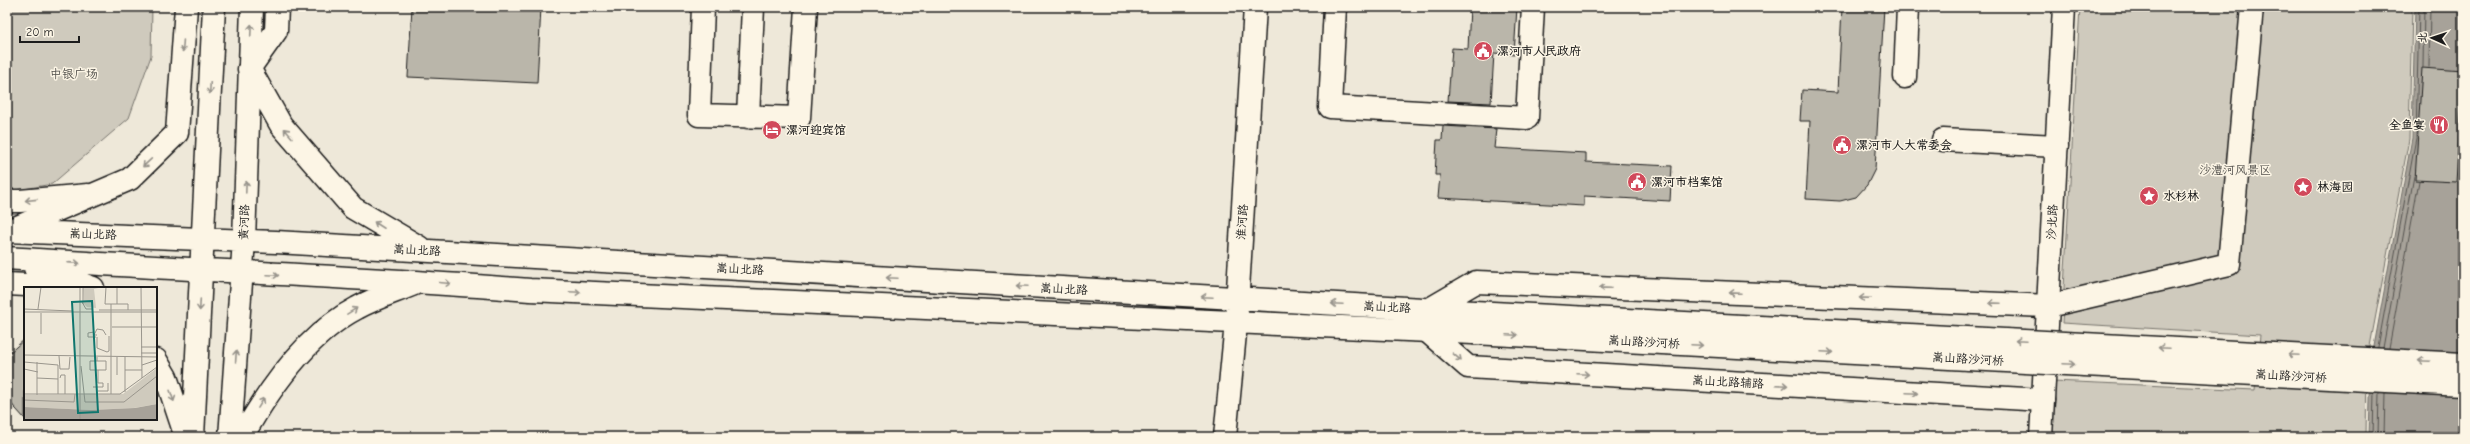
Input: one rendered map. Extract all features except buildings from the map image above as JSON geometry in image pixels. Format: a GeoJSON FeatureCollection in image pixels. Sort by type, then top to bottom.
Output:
{"type":"FeatureCollection","features":[{"type":"Feature","properties":{"kind":"main road"},"geometry":{"type":"LineString","coordinates":[[8,231],[130,179],[177,133],[186,7]]}},
{"type":"Feature","properties":{"kind":"main road"},"geometry":{"type":"LineString","coordinates":[[193,437],[214,7]]}},
{"type":"Feature","properties":{"kind":"main road","name":"黄河路"},"geometry":{"type":"LineString","coordinates":[[230,437],[244,240],[252,7]]}},
{"type":"Feature","properties":{"kind":"main road"},"geometry":{"type":"LineString","coordinates":[[277,7],[276,31],[249,69],[281,125],[353,208],[425,250]]}},
{"type":"Feature","properties":{"kind":"main road"},"geometry":{"type":"LineString","coordinates":[[703,7],[699,115],[799,118],[806,7]]}},
{"type":"Feature","properties":{"kind":"main road"},"geometry":{"type":"LineString","coordinates":[[748,117],[753,7]]}},
{"type":"Feature","properties":{"kind":"main road","name":"淮河路"},"geometry":{"type":"LineString","coordinates":[[1225,437],[1236,323],[1256,7]]}},
{"type":"Feature","properties":{"kind":"main road"},"geometry":{"type":"LineString","coordinates":[[1336,7],[1330,107],[1527,118],[1533,7]]}},
{"type":"Feature","properties":{"kind":"main road"},"geometry":{"type":"LineString","coordinates":[[1905,77],[1908,7]]}},
{"type":"Feature","properties":{"kind":"main road","name":"沙北路"},"geometry":{"type":"LineString","coordinates":[[2041,437],[2064,7]]}},
{"type":"Feature","properties":{"kind":"main road"},"geometry":{"type":"LineString","coordinates":[[1428,310],[1476,282],[2048,306],[2229,264],[2252,7]]}},
{"type":"Feature","properties":{"kind":"main road"},"geometry":{"type":"LineString","coordinates":[[1943,140],[2057,146]]}},
{"type":"Feature","properties":{"kind":"main road"},"geometry":{"type":"LineString","coordinates":[[7,201],[97,194]]}},
{"type":"Feature","properties":{"kind":"main road","name":"嵩山北路"},"geometry":{"type":"LineString","coordinates":[[8,231],[202,238],[425,250],[1474,312]]}},
{"type":"Feature","properties":{"kind":"main road"},"geometry":{"type":"LineString","coordinates":[[7,258],[90,287]]}},
{"type":"Feature","properties":{"kind":"main road","name":"嵩山北路"},"geometry":{"type":"LineString","coordinates":[[7,258],[242,274],[420,282],[530,290],[1473,333]]}},
{"type":"Feature","properties":{"kind":"main road"},"geometry":{"type":"LineString","coordinates":[[242,437],[264,398],[295,360],[337,320],[358,307],[420,282]]}},
{"type":"Feature","properties":{"kind":"main road"},"geometry":{"type":"LineString","coordinates":[[7,284],[64,287]]}},
{"type":"Feature","properties":{"kind":"main road","name":"嵩山路沙河桥"},"geometry":{"type":"LineString","coordinates":[[1474,312],[2463,364]]}},
{"type":"Feature","properties":{"kind":"main road","name":"嵩山北路辅路"},"geometry":{"type":"LineString","coordinates":[[1427,331],[1468,367],[2043,400]]}},
{"type":"Feature","properties":{"kind":"main road","name":"嵩山路沙河桥"},"geometry":{"type":"LineString","coordinates":[[1473,333],[2463,385]]}},
{"type":"Feature","properties":{"kind":"main road"},"geometry":{"type":"LineString","coordinates":[[157,362],[166,377],[186,437]]}},
{"type":"Feature","properties":{"kind":"green space","name":"中银广场"},"geometry":{"type":"Polygon","coordinates":[[[7,7],[152,7],[151,56],[129,118],[52,184],[7,192],[7,7]]]}},
{"type":"Feature","properties":{"kind":"green space","name":"沙澧河风景区"},"geometry":{"type":"Polygon","coordinates":[[[2080,7],[2412,7],[2409,139],[2367,362],[2366,437],[2050,437],[2053,381],[2255,390],[2260,335],[2062,323],[2080,7]]]}},
{"type":"Feature","properties":{"kind":"water"},"geometry":{"type":"Polygon","coordinates":[[[2415,7],[2463,7],[2463,437],[2369,437],[2371,363],[2412,138],[2415,7]]]}},
{"type":"Feature","properties":{"kind":"place","name":"漯河市人民政府"},"geometry":{"type":"Point","coordinates":[1483,51]}},
{"type":"Feature","properties":{"kind":"place","name":"全鱼宴"},"geometry":{"type":"Point","coordinates":[2439,125]}},
{"type":"Feature","properties":{"kind":"place","name":"漯河迎宾馆"},"geometry":{"type":"Point","coordinates":[772,130]}},
{"type":"Feature","properties":{"kind":"place","name":"漯河市人大常委会"},"geometry":{"type":"Point","coordinates":[1842,145]}},
{"type":"Feature","properties":{"kind":"place","name":"漯河市档案馆"},"geometry":{"type":"Point","coordinates":[1637,182]}},
{"type":"Feature","properties":{"kind":"place","name":"林海园"},"geometry":{"type":"Point","coordinates":[2303,187]}},
{"type":"Feature","properties":{"kind":"place","name":"水杉林"},"geometry":{"type":"Point","coordinates":[2149,196]}}]}
